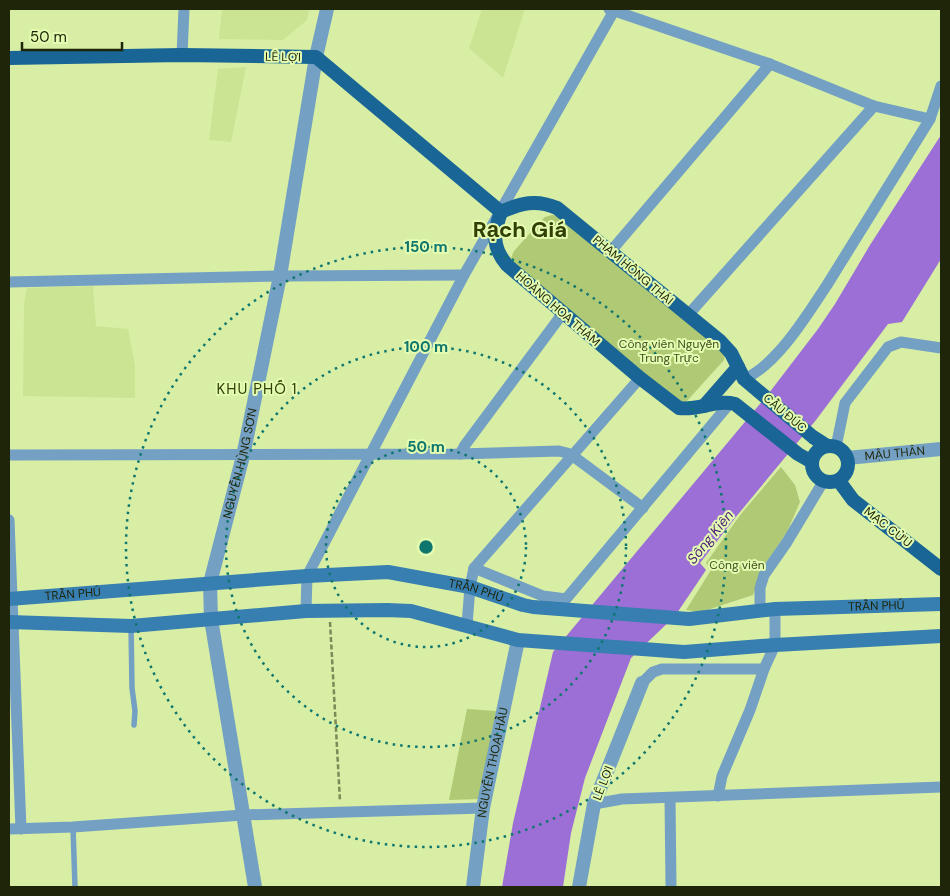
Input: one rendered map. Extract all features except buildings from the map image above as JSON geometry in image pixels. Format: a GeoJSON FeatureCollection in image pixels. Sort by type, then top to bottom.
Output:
{"type":"FeatureCollection","features":[{"type":"Feature","properties":{"kind":"main road","name":"LÊ LỢI"},"geometry":{"type":"LineString","coordinates":[[9,60],[182,55],[316,57],[501,212]]}},
{"type":"Feature","properties":{"kind":"main road","name":"PHẠM HỒNG THÁI"},"geometry":{"type":"LineString","coordinates":[[501,212],[529,203],[545,203],[558,208],[726,347],[741,373]]}},
{"type":"Feature","properties":{"kind":"main road","name":"HOÀNG HOA THÁM"},"geometry":{"type":"LineString","coordinates":[[501,212],[495,239],[500,257],[640,378],[679,408],[687,409],[720,403],[733,404]]}},
{"type":"Feature","properties":{"kind":"main road"},"geometry":{"type":"LineString","coordinates":[[704,406],[741,373]]}},
{"type":"Feature","properties":{"kind":"main road","name":"CẦU ĐÚC"},"geometry":{"type":"LineString","coordinates":[[741,373],[813,437],[832,447]]}},
{"type":"Feature","properties":{"kind":"main road","name":"CẦU ĐÚC"},"geometry":{"type":"LineString","coordinates":[[733,404],[798,454],[812,462]]}},
{"type":"Feature","properties":{"kind":"main road"},"geometry":{"type":"LineString","coordinates":[[832,447],[841,450],[847,458],[848,468],[839,480],[828,483],[815,476],[812,462],[815,454],[822,448],[832,447]]}},
{"type":"Feature","properties":{"kind":"main road","name":"MẠC CỬU"},"geometry":{"type":"LineString","coordinates":[[839,480],[854,500],[941,569]]}},
{"type":"Feature","properties":{"kind":"main road","name":"TRẦN PHÚ"},"geometry":{"type":"LineString","coordinates":[[10,599],[307,576],[388,572],[470,587],[523,606],[689,619],[775,609],[941,604]]}},
{"type":"Feature","properties":{"kind":"main road"},"geometry":{"type":"LineString","coordinates":[[10,622],[131,626],[306,611],[411,611],[518,640],[684,652],[941,636]]}},
{"type":"Feature","properties":{"kind":"street"},"geometry":{"type":"LineString","coordinates":[[182,55],[184,9]]}},
{"type":"Feature","properties":{"kind":"street","name":"NGUYỄN HÙNG SƠN"},"geometry":{"type":"LineString","coordinates":[[255,887],[211,619],[210,584],[243,456],[280,276],[316,57],[327,9]]}},
{"type":"Feature","properties":{"kind":"street"},"geometry":{"type":"LineString","coordinates":[[306,611],[307,576],[464,276],[612,10],[770,64],[874,106],[930,119]]}},
{"type":"Feature","properties":{"kind":"street"},"geometry":{"type":"LineString","coordinates":[[610,251],[770,64]]}},
{"type":"Feature","properties":{"kind":"street"},"geometry":{"type":"LineString","coordinates":[[741,373],[760,371],[809,312],[870,218],[930,119],[941,86]]}},
{"type":"Feature","properties":{"kind":"street"},"geometry":{"type":"LineString","coordinates":[[688,315],[874,106]]}},
{"type":"Feature","properties":{"kind":"street"},"geometry":{"type":"LineString","coordinates":[[9,282],[280,276],[464,276]]}},
{"type":"Feature","properties":{"kind":"street"},"geometry":{"type":"LineString","coordinates":[[460,454],[563,313]]}},
{"type":"Feature","properties":{"kind":"street"},"geometry":{"type":"LineString","coordinates":[[832,447],[845,403],[888,347],[901,342],[941,348]]}},
{"type":"Feature","properties":{"kind":"street"},"geometry":{"type":"LineString","coordinates":[[467,625],[470,587],[474,568],[640,378]]}},
{"type":"Feature","properties":{"kind":"street"},"geometry":{"type":"LineString","coordinates":[[474,568],[543,596],[566,599],[733,404]]}},
{"type":"Feature","properties":{"kind":"street","name":"MẬU THÂN"},"geometry":{"type":"LineString","coordinates":[[847,458],[941,449]]}},
{"type":"Feature","properties":{"kind":"street"},"geometry":{"type":"LineString","coordinates":[[9,455],[243,456],[559,451],[567,452],[573,456],[643,508]]}},
{"type":"Feature","properties":{"kind":"street"},"geometry":{"type":"LineString","coordinates":[[760,611],[760,588],[764,575],[824,482]]}},
{"type":"Feature","properties":{"kind":"street"},"geometry":{"type":"LineString","coordinates":[[9,520],[10,622],[21,829]]}},
{"type":"Feature","properties":{"kind":"street"},"geometry":{"type":"LineString","coordinates":[[718,796],[722,776],[775,645],[775,609]]}},
{"type":"Feature","properties":{"kind":"street","name":"NGUYỄN THOẠI HẦU"},"geometry":{"type":"LineString","coordinates":[[473,887],[483,808],[518,640]]}},
{"type":"Feature","properties":{"kind":"street"},"geometry":{"type":"LineString","coordinates":[[642,683],[653,672],[662,669],[764,669]]}},
{"type":"Feature","properties":{"kind":"street","name":"LÊ LỢI"},"geometry":{"type":"LineString","coordinates":[[578,887],[594,804],[642,683]]}},
{"type":"Feature","properties":{"kind":"street"},"geometry":{"type":"LineString","coordinates":[[594,804],[622,799],[941,787]]}},
{"type":"Feature","properties":{"kind":"street"},"geometry":{"type":"LineString","coordinates":[[670,798],[671,887]]}},
{"type":"Feature","properties":{"kind":"street"},"geometry":{"type":"LineString","coordinates":[[9,829],[73,827],[243,815],[483,808]]}},
{"type":"Feature","properties":{"kind":"lane"},"geometry":{"type":"LineString","coordinates":[[131,626],[134,725]]}},
{"type":"Feature","properties":{"kind":"lane"},"geometry":{"type":"LineString","coordinates":[[73,827],[75,887]]}},
{"type":"Feature","properties":{"kind":"path"},"geometry":{"type":"LineString","coordinates":[[329,611],[341,812]]}},
{"type":"Feature","properties":{"kind":"shaded area"},"geometry":{"type":"Polygon","coordinates":[[[222,9],[309,9],[307,20],[283,40],[219,39],[222,9]]]}},
{"type":"Feature","properties":{"kind":"shaded area"},"geometry":{"type":"Polygon","coordinates":[[[482,9],[525,9],[503,78],[469,48],[482,9]]]}},
{"type":"Feature","properties":{"kind":"shaded area"},"geometry":{"type":"Polygon","coordinates":[[[246,67],[231,142],[209,140],[218,69],[246,67]]]}},
{"type":"Feature","properties":{"kind":"shaded area"},"geometry":{"type":"Polygon","coordinates":[[[93,286],[96,326],[128,329],[135,366],[135,398],[23,396],[24,303],[27,288],[93,286]]]}},
{"type":"Feature","properties":{"kind":"green space","name":"Công viên Nguyễn Trung Trực"},"geometry":{"type":"Polygon","coordinates":[[[559,216],[722,349],[725,355],[724,360],[686,402],[678,403],[513,262],[511,258],[514,251],[545,217],[559,216]]]}},
{"type":"Feature","properties":{"kind":"green space","name":"Công viên"},"geometry":{"type":"Polygon","coordinates":[[[781,467],[795,485],[800,502],[787,532],[766,563],[753,595],[701,612],[686,610],[711,570],[706,563],[741,514],[781,467]]]}},
{"type":"Feature","properties":{"kind":"green space"},"geometry":{"type":"Polygon","coordinates":[[[467,709],[496,711],[480,799],[449,800],[467,709]]]}},
{"type":"Feature","properties":{"kind":"water","name":"Sông Kiên"},"geometry":{"type":"Polygon","coordinates":[[[941,135],[941,259],[902,322],[888,324],[816,420],[700,563],[706,570],[675,616],[631,658],[585,778],[571,833],[563,887],[502,887],[513,823],[553,652],[769,393],[818,329],[941,135]]]}},
{"type":"Feature","properties":{"kind":"district","name":"Rạch Giá"},"geometry":{"type":"Point","coordinates":[520,229]}},
{"type":"Feature","properties":{"kind":"district","name":"KHU PHỐ 1"},"geometry":{"type":"Point","coordinates":[257,389]}}]}
